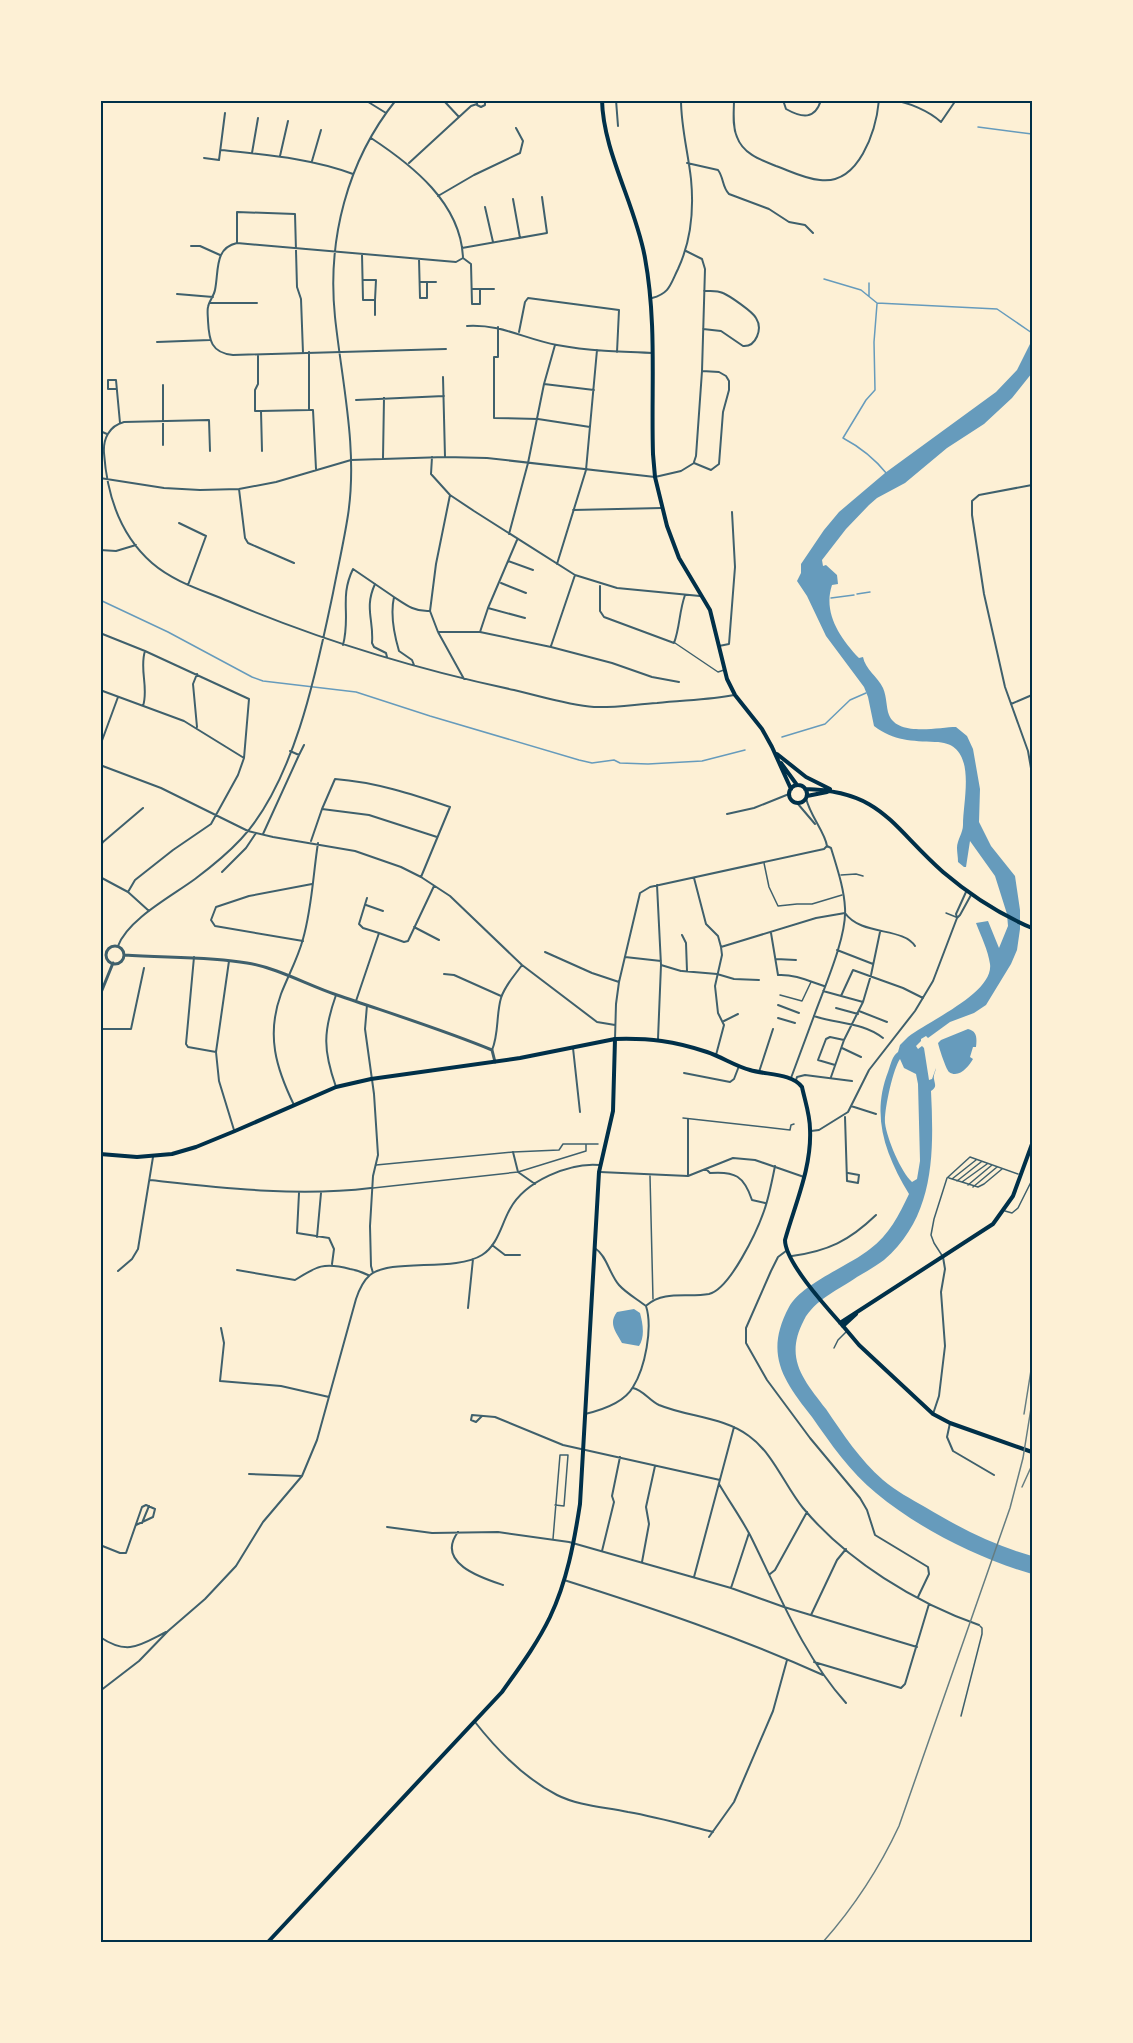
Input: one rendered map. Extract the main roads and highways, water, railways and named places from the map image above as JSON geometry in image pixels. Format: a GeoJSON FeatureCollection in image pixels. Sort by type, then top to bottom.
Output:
{"type":"FeatureCollection","features":[{"type":"Feature","properties":{"kind":"main road"},"geometry":{"type":"LineString","coordinates":[[601,102],[608,141],[638,227],[652,298],[653,445],[655,477],[662,508],[680,558],[710,610],[724,670],[735,695],[762,729],[780,762],[797,785],[805,789],[837,791]]}},
{"type":"Feature","properties":{"kind":"main road"},"geometry":{"type":"LineString","coordinates":[[776,753],[806,777],[858,798],[883,813],[924,855],[971,896],[1032,928]]}},
{"type":"Feature","properties":{"kind":"main road"},"geometry":{"type":"LineString","coordinates":[[780,762],[792,802],[798,804],[807,797],[837,791]]}},
{"type":"Feature","properties":{"kind":"main road"},"geometry":{"type":"LineString","coordinates":[[790,791],[797,785]]}},
{"type":"Feature","properties":{"kind":"main road"},"geometry":{"type":"LineString","coordinates":[[805,789],[807,797]]}},
{"type":"Feature","properties":{"kind":"main road"},"geometry":{"type":"LineString","coordinates":[[268,1942],[502,1692],[529,1654],[550,1618],[574,1544],[580,1504],[599,1172],[613,1111],[615,1039]]}},
{"type":"Feature","properties":{"kind":"main road"},"geometry":{"type":"LineString","coordinates":[[100,1154],[153,1156],[196,1147],[336,1086],[495,1062],[615,1039],[658,1039],[716,1055],[759,1072],[790,1078],[796,1080],[802,1087],[811,1131],[804,1177],[785,1240],[786,1251],[795,1266],[841,1325],[933,1414],[950,1423],[1032,1451]]}},
{"type":"Feature","properties":{"kind":"main road"},"geometry":{"type":"LineString","coordinates":[[841,1325],[853,1314],[993,1224],[1005,1210],[1021,1176],[1032,1144]]}},
{"type":"Feature","properties":{"kind":"water"},"geometry":{"type":"Polygon","coordinates":[[[1032,340],[1032,373],[1012,398],[984,424],[947,448],[905,483],[877,498],[846,529],[822,560],[823,566],[826,565],[837,575],[838,584],[832,585],[830,605],[831,614],[839,633],[859,658],[863,657],[866,665],[881,684],[889,715],[894,722],[901,726],[919,729],[956,727],[967,736],[973,749],[980,789],[979,822],[991,846],[1015,876],[1020,929],[1017,950],[1011,964],[986,1005],[974,1013],[950,1022],[928,1038],[926,1036],[916,1046],[918,1049],[922,1046],[924,1048],[929,1080],[932,1079],[936,1068],[935,1087],[931,1091],[932,1137],[928,1182],[913,1224],[901,1243],[884,1260],[828,1296],[808,1313],[798,1334],[796,1357],[810,1388],[852,1446],[883,1480],[951,1522],[990,1541],[1032,1556],[1032,1574],[992,1560],[951,1541],[911,1519],[867,1485],[841,1457],[793,1391],[780,1366],[778,1353],[778,1339],[782,1324],[795,1299],[814,1283],[877,1243],[893,1224],[909,1194],[887,1149],[881,1119],[883,1088],[892,1060],[900,1045],[908,1037],[971,996],[982,985],[988,975],[990,964],[976,923],[988,921],[999,948],[1008,926],[1007,914],[995,876],[970,841],[966,867],[958,862],[957,845],[963,828],[966,773],[958,751],[949,744],[889,735],[874,726],[864,687],[826,636],[807,596],[797,581],[801,573],[801,564],[839,512],[885,473],[996,392],[1017,370],[1032,340]],[[900,1059],[890,1090],[885,1123],[895,1155],[912,1182],[917,1179],[920,1161],[918,1084],[916,1074],[904,1068],[900,1059]]]}},
{"type":"Feature","properties":{"kind":"water"},"geometry":{"type":"Polygon","coordinates":[[[968,1029],[975,1033],[976,1038],[976,1047],[973,1047],[970,1057],[973,1059],[963,1071],[953,1074],[946,1067],[938,1043],[968,1029]]]}},
{"type":"Feature","properties":{"kind":"water"},"geometry":{"type":"Polygon","coordinates":[[[634,1309],[640,1313],[643,1326],[639,1346],[622,1343],[613,1324],[617,1312],[634,1309]]]}},
{"type":"Feature","properties":{"kind":"waterway"},"geometry":{"type":"LineString","coordinates":[[978,127],[1032,134]]}},
{"type":"Feature","properties":{"kind":"waterway"},"geometry":{"type":"LineString","coordinates":[[824,279],[861,290],[877,303],[997,309],[1032,333]]}},
{"type":"Feature","properties":{"kind":"waterway"},"geometry":{"type":"LineString","coordinates":[[869,283],[869,296]]}},
{"type":"Feature","properties":{"kind":"waterway"},"geometry":{"type":"LineString","coordinates":[[877,304],[874,342],[875,390],[866,400],[843,438],[867,454],[887,474]]}},
{"type":"Feature","properties":{"kind":"waterway"},"geometry":{"type":"LineString","coordinates":[[857,594],[870,592]]}},
{"type":"Feature","properties":{"kind":"waterway"},"geometry":{"type":"LineString","coordinates":[[831,598],[854,595]]}},
{"type":"Feature","properties":{"kind":"waterway"},"geometry":{"type":"LineString","coordinates":[[100,600],[263,681],[356,692],[579,760],[592,763],[614,760],[620,763],[648,764],[702,761],[745,750]]}},
{"type":"Feature","properties":{"kind":"waterway"},"geometry":{"type":"LineString","coordinates":[[782,737],[825,724],[850,700],[866,693]]}},
{"type":"Feature","properties":{"kind":"railway"},"geometry":{"type":"LineString","coordinates":[[1024,1414],[1032,1364]]}},
{"type":"Feature","properties":{"kind":"railway"},"geometry":{"type":"LineString","coordinates":[[823,1942],[865,1887],[899,1826],[1010,1508],[1023,1458],[1032,1402]]}},
{"type":"Feature","properties":{"kind":"railway"},"geometry":{"type":"LineString","coordinates":[[1022,1487],[1032,1465]]}}]}
